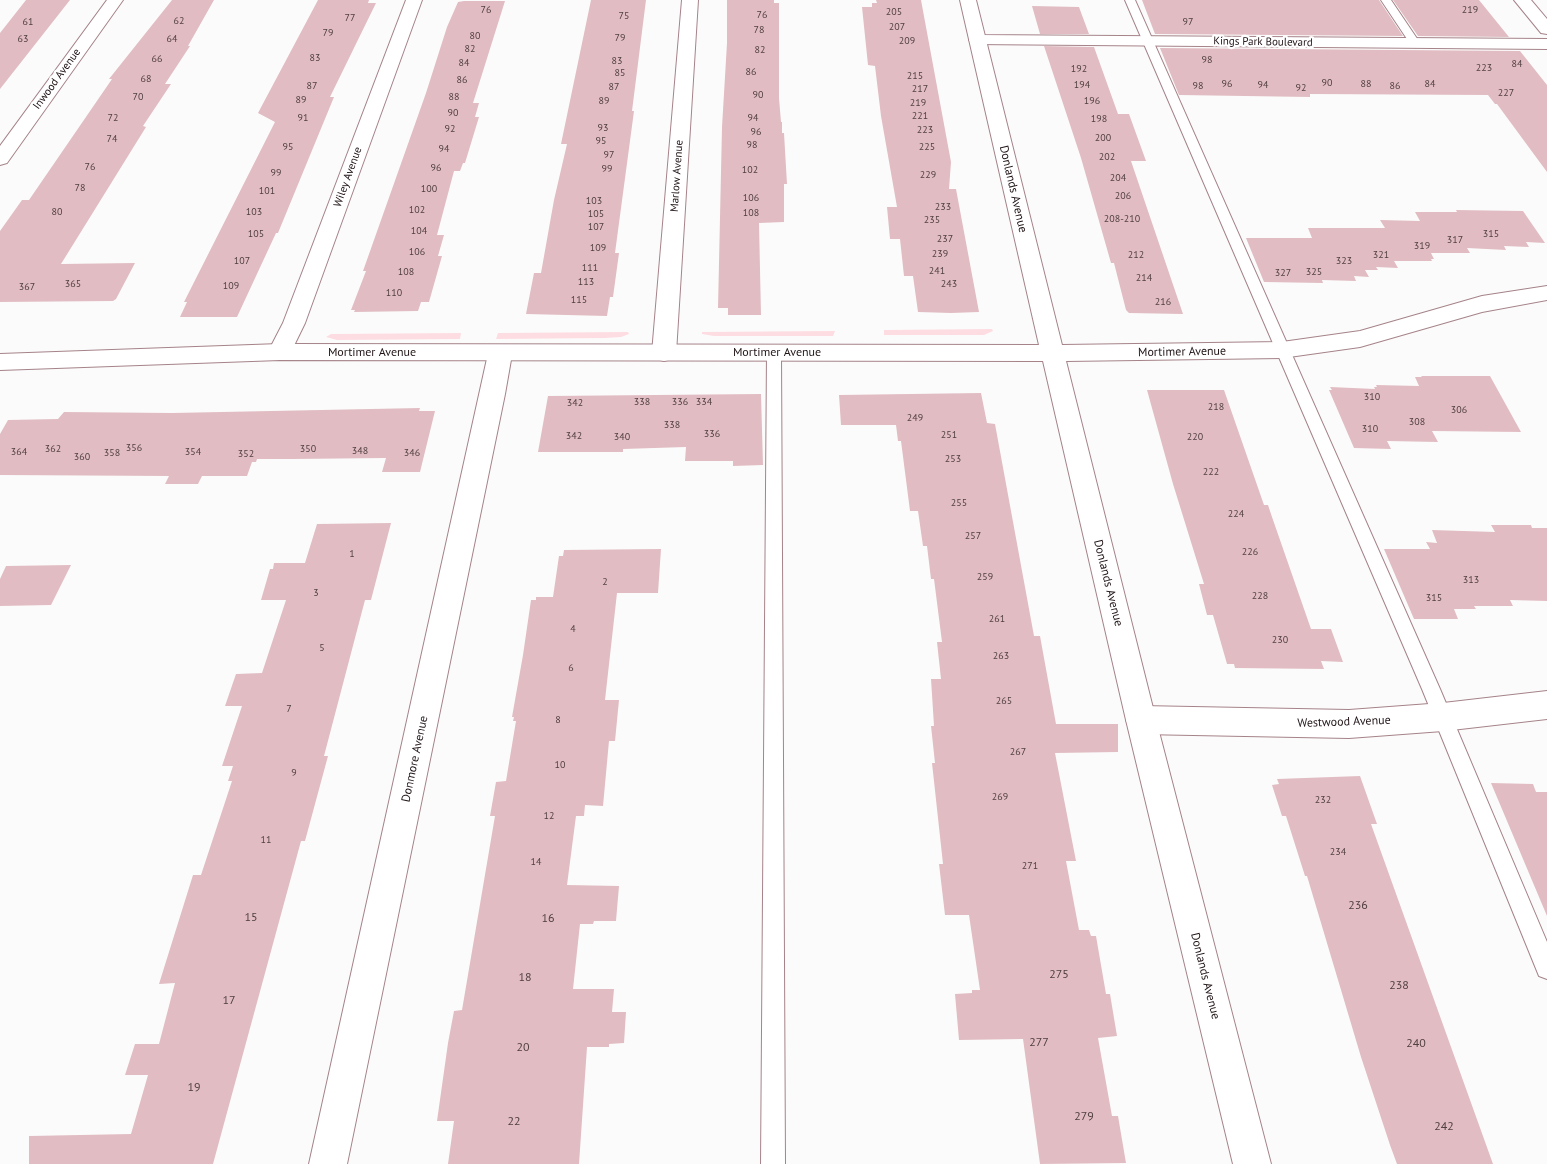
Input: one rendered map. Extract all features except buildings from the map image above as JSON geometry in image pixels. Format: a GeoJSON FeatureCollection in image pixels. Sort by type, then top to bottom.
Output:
{"type":"FeatureCollection","features":[{"type":"Feature","properties":{"kind":"street","name":"Inwood Avenue"},"geometry":{"type":"LineString","coordinates":[[0,159],[115,0]]}},
{"type":"Feature","properties":{"kind":"street","name":"Wiley Avenue"},"geometry":{"type":"LineString","coordinates":[[280,352],[294,323],[414,0]]}},
{"type":"Feature","properties":{"kind":"street","name":"Marlow Avenue"},"geometry":{"type":"LineString","coordinates":[[664,353],[690,0]]}},
{"type":"Feature","properties":{"kind":"street","name":"Donlands Avenue"},"geometry":{"type":"LineString","coordinates":[[968,0],[1141,720],[1252,1164]]}},
{"type":"Feature","properties":{"kind":"street"},"geometry":{"type":"LineString","coordinates":[[1522,0],[1547,29]]}},
{"type":"Feature","properties":{"kind":"street","name":"Kings Park Boulevard"},"geometry":{"type":"LineString","coordinates":[[978,40],[1547,44]]}},
{"type":"Feature","properties":{"kind":"street","name":"Mortimer Avenue"},"geometry":{"type":"LineString","coordinates":[[0,362],[280,352],[500,354],[1053,353],[1282,350],[1360,339],[1482,304],[1547,294]]}},
{"type":"Feature","properties":{"kind":"street","name":"Donmore Avenue"},"geometry":{"type":"LineString","coordinates":[[328,1164],[500,354]]}},
{"type":"Feature","properties":{"kind":"street","name":"Westwood Avenue"},"geometry":{"type":"LineString","coordinates":[[1141,720],[1349,724],[1443,717],[1547,705]]}},
{"type":"Feature","properties":{"kind":"lane"},"geometry":{"type":"LineString","coordinates":[[1130,0],[1443,717],[1547,968]]}},
{"type":"Feature","properties":{"kind":"lane"},"geometry":{"type":"LineString","coordinates":[[1386,0],[1416,43]]}},
{"type":"Feature","properties":{"kind":"lane"},"geometry":{"type":"LineString","coordinates":[[773,1164],[774,353]]}},
{"type":"Feature","properties":{"kind":"shaded area"},"geometry":{"type":"Polygon","coordinates":[[[992,329],[993,331],[984,335],[884,335],[884,330],[992,329]]]}},
{"type":"Feature","properties":{"kind":"shaded area"},"geometry":{"type":"Polygon","coordinates":[[[835,331],[833,336],[714,336],[702,334],[702,332],[835,331]]]}},
{"type":"Feature","properties":{"kind":"shaded area"},"geometry":{"type":"Polygon","coordinates":[[[628,332],[629,334],[621,337],[605,338],[496,339],[498,333],[628,332]]]}},
{"type":"Feature","properties":{"kind":"shaded area"},"geometry":{"type":"Polygon","coordinates":[[[461,333],[460,339],[337,340],[326,337],[331,334],[461,333]]]}}]}
